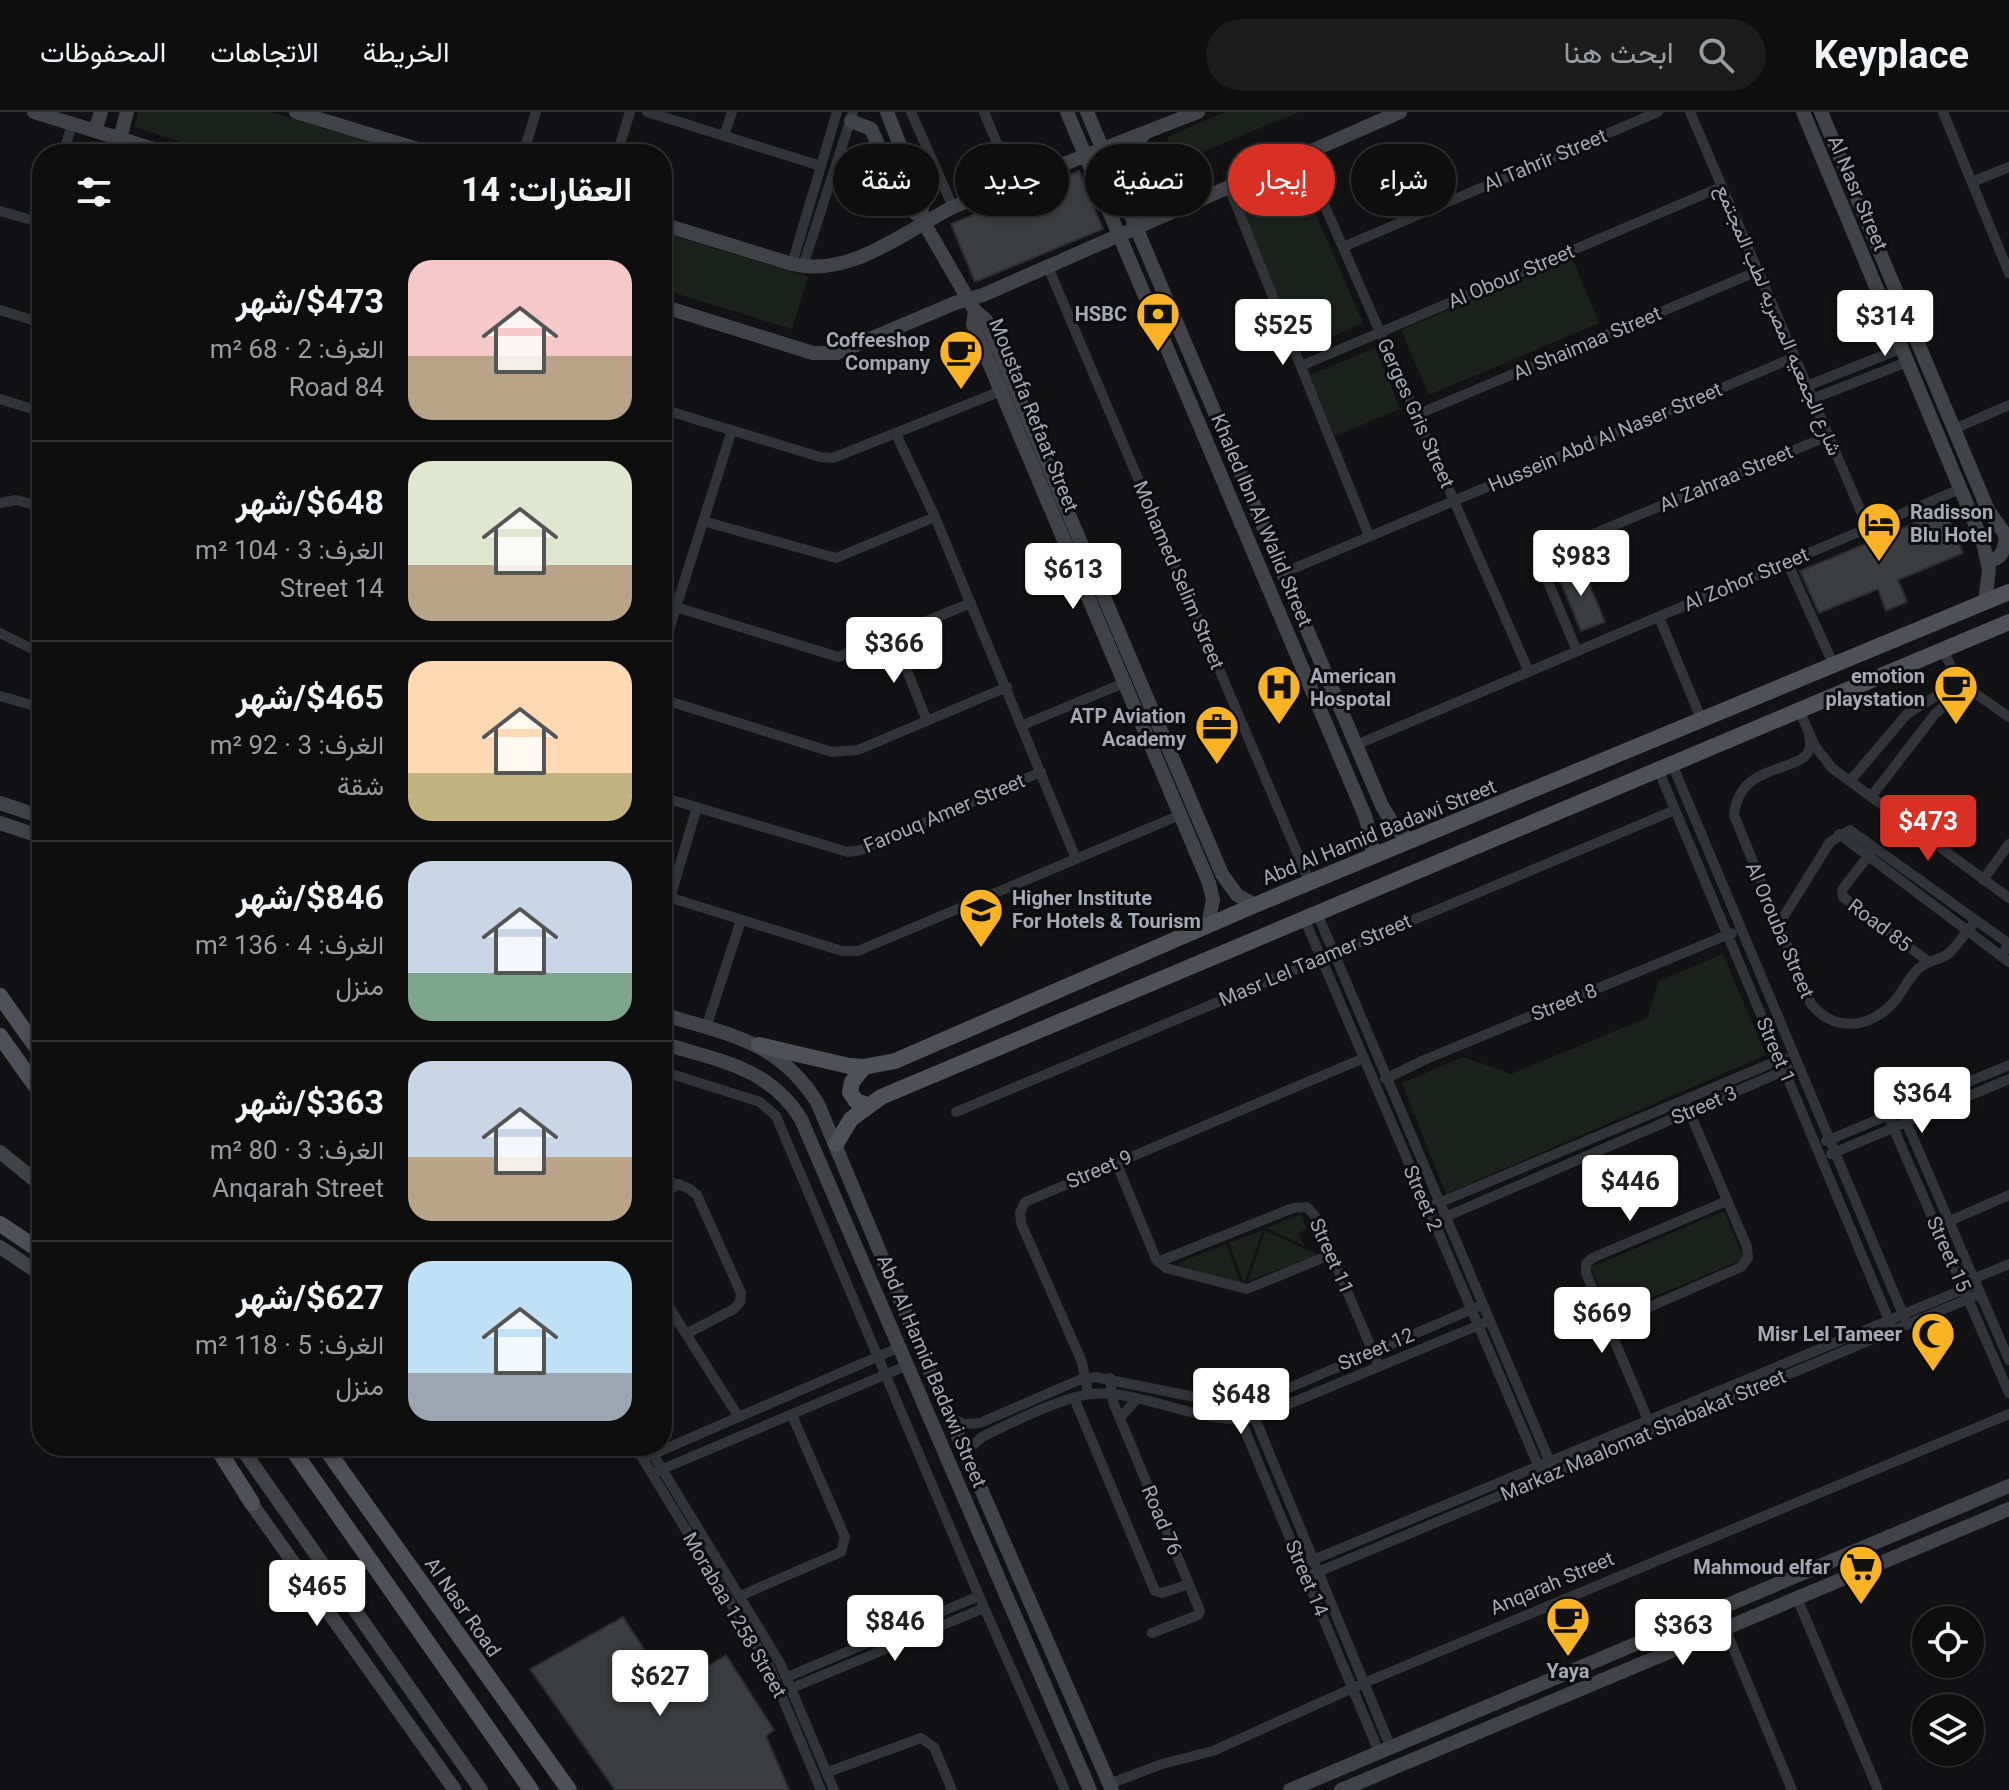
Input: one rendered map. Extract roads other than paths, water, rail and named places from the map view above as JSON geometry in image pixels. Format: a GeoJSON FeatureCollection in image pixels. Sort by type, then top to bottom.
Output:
{"type":"FeatureCollection","features":[{"type":"Feature","properties":{"kind":"main road","name":"Abd Al Hamid Badawi Street"},"geometry":{"type":"LineString","coordinates":[[759,1045],[822,1061],[864,1067],[910,1055],[1255,905],[2009,592]]}},
{"type":"Feature","properties":{"kind":"main road"},"geometry":{"type":"LineString","coordinates":[[836,1144],[851,1119],[867,1105],[2009,622]]}},
{"type":"Feature","properties":{"kind":"main road"},"geometry":{"type":"LineString","coordinates":[[0,996],[32,1041]]}},
{"type":"Feature","properties":{"kind":"main road"},"geometry":{"type":"LineString","coordinates":[[0,1036],[32,1081]]}},
{"type":"Feature","properties":{"kind":"main road"},"geometry":{"type":"LineString","coordinates":[[864,1067],[852,1082],[850,1092],[853,1099],[867,1105]]}},
{"type":"Feature","properties":{"kind":"main road"},"geometry":{"type":"LineString","coordinates":[[0,1224],[32,1245]]}},
{"type":"Feature","properties":{"kind":"main road"},"geometry":{"type":"LineString","coordinates":[[222,1456],[252,1503]]}},
{"type":"Feature","properties":{"kind":"main road"},"geometry":{"type":"LineString","coordinates":[[297,1456],[531,1790]]}},
{"type":"Feature","properties":{"kind":"main road","name":"Al Nasr Road"},"geometry":{"type":"LineString","coordinates":[[331,1456],[569,1790]]}},
{"type":"Feature","properties":{"kind":"street"},"geometry":{"type":"LineString","coordinates":[[34,112],[139,144]]}},
{"type":"Feature","properties":{"kind":"street"},"geometry":{"type":"LineString","coordinates":[[95,131],[101,112]]}},
{"type":"Feature","properties":{"kind":"street"},"geometry":{"type":"LineString","coordinates":[[120,138],[127,112]]}},
{"type":"Feature","properties":{"kind":"street"},"geometry":{"type":"LineString","coordinates":[[296,112],[401,144]]}},
{"type":"Feature","properties":{"kind":"street"},"geometry":{"type":"LineString","coordinates":[[526,144],[536,112]]}},
{"type":"Feature","properties":{"kind":"street"},"geometry":{"type":"LineString","coordinates":[[620,144],[630,112]]}},
{"type":"Feature","properties":{"kind":"street"},"geometry":{"type":"LineString","coordinates":[[647,112],[821,166]]}},
{"type":"Feature","properties":{"kind":"street"},"geometry":{"type":"LineString","coordinates":[[724,136],[732,112]]}},
{"type":"Feature","properties":{"kind":"street"},"geometry":{"type":"LineString","coordinates":[[797,265],[837,112]]}},
{"type":"Feature","properties":{"kind":"street"},"geometry":{"type":"LineString","coordinates":[[672,227],[797,265],[846,261],[953,207],[911,112]]}},
{"type":"Feature","properties":{"kind":"street"},"geometry":{"type":"LineString","coordinates":[[984,112],[997,144]]}},
{"type":"Feature","properties":{"kind":"street","name":"Khaled Ibn Al Walid Street"},"geometry":{"type":"LineString","coordinates":[[1067,112],[1085,152]]}},
{"type":"Feature","properties":{"kind":"street","name":"Khaled Ibn Al Walid Street"},"geometry":{"type":"LineString","coordinates":[[1087,112],[1102,144]]}},
{"type":"Feature","properties":{"kind":"street"},"geometry":{"type":"LineString","coordinates":[[1116,144],[1198,112]]}},
{"type":"Feature","properties":{"kind":"street"},"geometry":{"type":"LineString","coordinates":[[1325,144],[1400,112]]}},
{"type":"Feature","properties":{"kind":"street","name":"Al Tahrir Street"},"geometry":{"type":"LineString","coordinates":[[1343,247],[1658,112]]}},
{"type":"Feature","properties":{"kind":"street","name":"شارع الجمعيه المصريه لطب المجتمع"},"geometry":{"type":"LineString","coordinates":[[1690,112],[1868,528]]}},
{"type":"Feature","properties":{"kind":"street","name":"Al Nasr Street"},"geometry":{"type":"LineString","coordinates":[[1803,112],[1988,560],[1985,602]]}},
{"type":"Feature","properties":{"kind":"street","name":"Al Nasr Street"},"geometry":{"type":"LineString","coordinates":[[1821,112],[1988,510],[2006,533]]}},
{"type":"Feature","properties":{"kind":"street"},"geometry":{"type":"LineString","coordinates":[[1943,112],[2009,272]]}},
{"type":"Feature","properties":{"kind":"street"},"geometry":{"type":"LineString","coordinates":[[867,126],[888,114],[923,204],[923,220]]}},
{"type":"Feature","properties":{"kind":"street"},"geometry":{"type":"LineString","coordinates":[[797,265],[852,117],[876,135],[907,208],[923,220],[971,305]]}},
{"type":"Feature","properties":{"kind":"street"},"geometry":{"type":"LineString","coordinates":[[66,144],[72,124]]}},
{"type":"Feature","properties":{"kind":"street"},"geometry":{"type":"LineString","coordinates":[[1138,144],[1144,133]]}},
{"type":"Feature","properties":{"kind":"street"},"geometry":{"type":"LineString","coordinates":[[1972,182],[2009,167]]}},
{"type":"Feature","properties":{"kind":"street"},"geometry":{"type":"LineString","coordinates":[[1212,192],[1228,185]]}},
{"type":"Feature","properties":{"kind":"street","name":"Al Obour Street"},"geometry":{"type":"LineString","coordinates":[[1301,366],[1721,187]]}},
{"type":"Feature","properties":{"kind":"street"},"geometry":{"type":"LineString","coordinates":[[0,211],[32,220]]}},
{"type":"Feature","properties":{"kind":"street","name":"Khaled Ibn Al Walid Street"},"geometry":{"type":"LineString","coordinates":[[1112,216],[1371,832],[1372,857]]}},
{"type":"Feature","properties":{"kind":"street","name":"Khaled Ibn Al Walid Street"},"geometry":{"type":"LineString","coordinates":[[1132,216],[1390,822],[1412,841]]}},
{"type":"Feature","properties":{"kind":"street"},"geometry":{"type":"LineString","coordinates":[[672,309],[813,353],[829,354],[971,305],[1159,216]]}},
{"type":"Feature","properties":{"kind":"street"},"geometry":{"type":"LineString","coordinates":[[1241,216],[1369,536]]}},
{"type":"Feature","properties":{"kind":"street","name":"Gerges Gris Street"},"geometry":{"type":"LineString","coordinates":[[1329,216],[1529,672]]}},
{"type":"Feature","properties":{"kind":"street","name":"Mohamed Selim Street"},"geometry":{"type":"LineString","coordinates":[[1048,267],[1310,883]]}},
{"type":"Feature","properties":{"kind":"street","name":"Al Shaimaa Street"},"geometry":{"type":"LineString","coordinates":[[1416,415],[1758,271]]}},
{"type":"Feature","properties":{"kind":"street","name":"Moustafa Refaat Street"},"geometry":{"type":"LineString","coordinates":[[971,305],[973,325],[1211,890],[1213,908],[1208,925]]}},
{"type":"Feature","properties":{"kind":"street","name":"Moustafa Refaat Street"},"geometry":{"type":"LineString","coordinates":[[971,305],[986,320],[1226,882],[1237,895],[1255,905]]}},
{"type":"Feature","properties":{"kind":"street"},"geometry":{"type":"LineString","coordinates":[[0,310],[32,320]]}},
{"type":"Feature","properties":{"kind":"street"},"geometry":{"type":"LineString","coordinates":[[1807,386],[1905,355]]}},
{"type":"Feature","properties":{"kind":"street"},"geometry":{"type":"LineString","coordinates":[[1812,399],[1905,355]]}},
{"type":"Feature","properties":{"kind":"street","name":"Hussein Abd Al Naser Street"},"geometry":{"type":"LineString","coordinates":[[1283,573],[1795,357]]}},
{"type":"Feature","properties":{"kind":"street"},"geometry":{"type":"LineString","coordinates":[[672,412],[829,458],[1001,391]]}},
{"type":"Feature","properties":{"kind":"street"},"geometry":{"type":"LineString","coordinates":[[0,399],[32,409]]}},
{"type":"Feature","properties":{"kind":"street"},"geometry":{"type":"LineString","coordinates":[[1954,429],[2009,405]]}},
{"type":"Feature","properties":{"kind":"street"},"geometry":{"type":"LineString","coordinates":[[672,620],[732,430]]}},
{"type":"Feature","properties":{"kind":"street"},"geometry":{"type":"LineString","coordinates":[[896,434],[935,517],[1076,859]]}},
{"type":"Feature","properties":{"kind":"street","name":"Al Zahraa Street"},"geometry":{"type":"LineString","coordinates":[[1577,651],[1540,563],[1543,555],[1828,436]]}},
{"type":"Feature","properties":{"kind":"street","name":"Al Zohor Street"},"geometry":{"type":"LineString","coordinates":[[1356,745],[1960,489]]}},
{"type":"Feature","properties":{"kind":"street"},"geometry":{"type":"LineString","coordinates":[[0,503],[16,500],[32,504]]}},
{"type":"Feature","properties":{"kind":"street"},"geometry":{"type":"LineString","coordinates":[[703,521],[836,558],[935,517]]}},
{"type":"Feature","properties":{"kind":"street"},"geometry":{"type":"LineString","coordinates":[[1988,560],[1996,559],[2003,553],[2006,533]]}},
{"type":"Feature","properties":{"kind":"street"},"geometry":{"type":"LineString","coordinates":[[1787,562],[1834,666]]}},
{"type":"Feature","properties":{"kind":"street"},"geometry":{"type":"LineString","coordinates":[[676,607],[833,656],[843,656],[971,603]]}},
{"type":"Feature","properties":{"kind":"street"},"geometry":{"type":"LineString","coordinates":[[1659,617],[1702,721]]}},
{"type":"Feature","properties":{"kind":"street"},"geometry":{"type":"LineString","coordinates":[[0,633],[32,649]]}},
{"type":"Feature","properties":{"kind":"street"},"geometry":{"type":"LineString","coordinates":[[893,635],[927,721]]}},
{"type":"Feature","properties":{"kind":"street"},"geometry":{"type":"LineString","coordinates":[[1943,650],[1962,685],[2009,717]]}},
{"type":"Feature","properties":{"kind":"street"},"geometry":{"type":"LineString","coordinates":[[1023,725],[1124,683]]}},
{"type":"Feature","properties":{"kind":"street"},"geometry":{"type":"LineString","coordinates":[[1850,781],[1907,714],[1962,685]]}},
{"type":"Feature","properties":{"kind":"street"},"geometry":{"type":"LineString","coordinates":[[1871,797],[1935,714],[1962,685]]}},
{"type":"Feature","properties":{"kind":"street"},"geometry":{"type":"LineString","coordinates":[[672,702],[839,753],[858,750],[1007,687]]}},
{"type":"Feature","properties":{"kind":"street"},"geometry":{"type":"LineString","coordinates":[[0,696],[32,705]]}},
{"type":"Feature","properties":{"kind":"street"},"geometry":{"type":"LineString","coordinates":[[1799,710],[1809,736],[1825,761],[2009,898]]}},
{"type":"Feature","properties":{"kind":"street","name":"Al Orouba Street"},"geometry":{"type":"LineString","coordinates":[[1809,736],[1807,757],[1801,762],[1756,776],[1743,789],[1735,806],[1736,825],[1811,1004],[1836,1023],[1857,1024],[1877,1016],[1893,1004],[1918,969],[1950,952],[1976,920]]}},
{"type":"Feature","properties":{"kind":"street","name":"Street 1"},"geometry":{"type":"LineString","coordinates":[[1665,767],[1675,810],[1891,1325]]}},
{"type":"Feature","properties":{"kind":"street","name":"Street 1"},"geometry":{"type":"LineString","coordinates":[[1665,767],[1741,929],[1905,1319]]}},
{"type":"Feature","properties":{"kind":"street","name":"Farouq Amer Street"},"geometry":{"type":"LineString","coordinates":[[672,800],[836,850],[855,851],[1041,772]]}},
{"type":"Feature","properties":{"kind":"street"},"geometry":{"type":"LineString","coordinates":[[0,803],[32,814]]}},
{"type":"Feature","properties":{"kind":"street"},"geometry":{"type":"LineString","coordinates":[[672,880],[697,807]]}},
{"type":"Feature","properties":{"kind":"street","name":"Masr Lel Taamer Street"},"geometry":{"type":"LineString","coordinates":[[956,1112],[1675,810]]}},
{"type":"Feature","properties":{"kind":"street"},"geometry":{"type":"LineString","coordinates":[[672,899],[842,951],[858,951],[1180,815]]}},
{"type":"Feature","properties":{"kind":"street"},"geometry":{"type":"LineString","coordinates":[[1371,832],[1390,822]]}},
{"type":"Feature","properties":{"kind":"street"},"geometry":{"type":"LineString","coordinates":[[0,823],[32,834]]}},
{"type":"Feature","properties":{"kind":"street"},"geometry":{"type":"LineString","coordinates":[[1779,924],[1823,852],[1839,834],[1850,830],[2009,944],[2005,959],[1839,834]]}},
{"type":"Feature","properties":{"kind":"street"},"geometry":{"type":"LineString","coordinates":[[1983,880],[2009,844]]}},
{"type":"Feature","properties":{"kind":"street","name":"Road 85"},"geometry":{"type":"LineString","coordinates":[[1876,847],[1842,890],[1843,897],[1929,962]]}},
{"type":"Feature","properties":{"kind":"street"},"geometry":{"type":"LineString","coordinates":[[1211,890],[1223,889],[1226,882]]}},
{"type":"Feature","properties":{"kind":"street","name":"Street 2"},"geometry":{"type":"LineString","coordinates":[[1311,916],[1334,952],[1389,1077],[1552,1467]]}},
{"type":"Feature","properties":{"kind":"street","name":"Street 2"},"geometry":{"type":"LineString","coordinates":[[1311,916],[1321,958],[1540,1472]]}},
{"type":"Feature","properties":{"kind":"street"},"geometry":{"type":"LineString","coordinates":[[706,1028],[741,920]]}},
{"type":"Feature","properties":{"kind":"street","name":"Street 8"},"geometry":{"type":"LineString","coordinates":[[1375,1083],[1432,1056],[1741,929]]}},
{"type":"Feature","properties":{"kind":"street","name":"Abd Al Hamid Badawi Street"},"geometry":{"type":"LineString","coordinates":[[672,1017],[759,1045],[802,1079],[818,1104],[966,1457],[1110,1787]]}},
{"type":"Feature","properties":{"kind":"street","name":"Abd Al Hamid Badawi Street"},"geometry":{"type":"LineString","coordinates":[[672,1046],[752,1072],[770,1082],[789,1101],[810,1139],[1090,1790]]}},
{"type":"Feature","properties":{"kind":"street","name":"Street 9"},"geometry":{"type":"LineString","coordinates":[[1088,1394],[1082,1362],[1022,1228],[1020,1213],[1023,1206],[1032,1198],[1364,1058]]}},
{"type":"Feature","properties":{"kind":"street","name":"Street 3"},"geometry":{"type":"LineString","coordinates":[[1428,1208],[1684,1100],[1796,1060]]}},
{"type":"Feature","properties":{"kind":"street","name":"Street 3"},"geometry":{"type":"LineString","coordinates":[[1434,1222],[1689,1112],[1783,1065]]}},
{"type":"Feature","properties":{"kind":"street"},"geometry":{"type":"LineString","coordinates":[[1816,1145],[2009,1065]]}},
{"type":"Feature","properties":{"kind":"street"},"geometry":{"type":"LineString","coordinates":[[672,1074],[760,1102],[776,1116],[984,1608],[1065,1790]]}},
{"type":"Feature","properties":{"kind":"street"},"geometry":{"type":"LineString","coordinates":[[1822,1158],[2009,1079]]}},
{"type":"Feature","properties":{"kind":"street"},"geometry":{"type":"LineString","coordinates":[[1608,1325],[1747,1262],[1748,1251],[1684,1100]]}},
{"type":"Feature","properties":{"kind":"street","name":"Street 15"},"geometry":{"type":"LineString","coordinates":[[1901,1110],[2009,1360]]}},
{"type":"Feature","properties":{"kind":"street","name":"Street 15"},"geometry":{"type":"LineString","coordinates":[[1888,1116],[2009,1393]]}},
{"type":"Feature","properties":{"kind":"street"},"geometry":{"type":"LineString","coordinates":[[0,1152],[32,1178]]}},
{"type":"Feature","properties":{"kind":"street"},"geometry":{"type":"LineString","coordinates":[[1116,1162],[1158,1262],[1178,1271],[1247,1289],[1332,1254]]}},
{"type":"Feature","properties":{"kind":"street"},"geometry":{"type":"LineString","coordinates":[[672,1182],[697,1195],[741,1293],[740,1302],[734,1309],[686,1334]]}},
{"type":"Feature","properties":{"kind":"street"},"geometry":{"type":"LineString","coordinates":[[672,1188],[679,1184]]}},
{"type":"Feature","properties":{"kind":"street"},"geometry":{"type":"LineString","coordinates":[[1936,1226],[2009,1195]]}},
{"type":"Feature","properties":{"kind":"street"},"geometry":{"type":"LineString","coordinates":[[1648,1420],[1585,1269],[1592,1258],[1727,1201]]}},
{"type":"Feature","properties":{"kind":"street","name":"Street 11"},"geometry":{"type":"LineString","coordinates":[[1158,1262],[1301,1206],[1313,1213],[1379,1366]]}},
{"type":"Feature","properties":{"kind":"street"},"geometry":{"type":"LineString","coordinates":[[0,1247],[32,1268]]}},
{"type":"Feature","properties":{"kind":"street","name":"Markaz Maalomat Shabakat Street"},"geometry":{"type":"LineString","coordinates":[[1306,1577],[1540,1472],[1966,1294],[2009,1264]]}},
{"type":"Feature","properties":{"kind":"street","name":"Street 12"},"geometry":{"type":"LineString","coordinates":[[949,1417],[964,1424],[980,1423],[1086,1378],[1110,1378],[1234,1404],[1249,1404],[1483,1305]]}},
{"type":"Feature","properties":{"kind":"street"},"geometry":{"type":"LineString","coordinates":[[672,1312],[738,1416]]}},
{"type":"Feature","properties":{"kind":"street","name":"Street 12"},"geometry":{"type":"LineString","coordinates":[[966,1457],[982,1437],[1088,1394],[1111,1394],[1240,1419],[1255,1418],[1490,1320]]}},
{"type":"Feature","properties":{"kind":"street","name":"Markaz Maalomat Shabakat Street"},"geometry":{"type":"LineString","coordinates":[[1552,1467],[1648,1420],[1891,1325]]}},
{"type":"Feature","properties":{"kind":"street"},"geometry":{"type":"LineString","coordinates":[[672,1443],[900,1347]]}},
{"type":"Feature","properties":{"kind":"street"},"geometry":{"type":"LineString","coordinates":[[657,1472],[908,1365]]}},
{"type":"Feature","properties":{"kind":"street","name":"Road 76"},"geometry":{"type":"LineString","coordinates":[[1110,1378],[1111,1394],[1120,1418],[1199,1614],[1152,1633]]}},
{"type":"Feature","properties":{"kind":"street"},"geometry":{"type":"LineString","coordinates":[[1074,1398],[1155,1591],[1162,1593],[1189,1584]]}},
{"type":"Feature","properties":{"kind":"street"},"geometry":{"type":"LineString","coordinates":[[1120,1418],[1137,1399]]}},
{"type":"Feature","properties":{"kind":"street","name":"Street 14"},"geometry":{"type":"LineString","coordinates":[[1234,1404],[1353,1688],[1385,1750]]}},
{"type":"Feature","properties":{"kind":"street","name":"Street 14"},"geometry":{"type":"LineString","coordinates":[[1249,1404],[1364,1683],[1385,1750]]}},
{"type":"Feature","properties":{"kind":"street","name":"Anqarah Street"},"geometry":{"type":"LineString","coordinates":[[1110,1787],[1162,1764],[1213,1751],[1364,1683],[2009,1414]]}},
{"type":"Feature","properties":{"kind":"street"},"geometry":{"type":"LineString","coordinates":[[740,1596],[841,1552],[846,1543],[792,1415]]}},
{"type":"Feature","properties":{"kind":"street"},"geometry":{"type":"LineString","coordinates":[[213,1456],[252,1503],[455,1790]]}},
{"type":"Feature","properties":{"kind":"street"},"geometry":{"type":"LineString","coordinates":[[247,1456],[481,1790]]}},
{"type":"Feature","properties":{"kind":"street","name":"Morabaa 1258 Street"},"geometry":{"type":"LineString","coordinates":[[649,1456],[751,1625],[790,1682],[834,1790]]}},
{"type":"Feature","properties":{"kind":"street","name":"Morabaa 1258 Street"},"geometry":{"type":"LineString","coordinates":[[657,1472],[740,1596],[821,1790]]}},
{"type":"Feature","properties":{"kind":"street","name":"Markaz Maalomat Shabakat Street"},"geometry":{"type":"LineString","coordinates":[[1301,1565],[1540,1472]]}},
{"type":"Feature","properties":{"kind":"street"},"geometry":{"type":"LineString","coordinates":[[1290,1790],[2009,1486]]}},
{"type":"Feature","properties":{"kind":"street"},"geometry":{"type":"LineString","coordinates":[[1341,1790],[2009,1509]]}},
{"type":"Feature","properties":{"kind":"street"},"geometry":{"type":"LineString","coordinates":[[790,1682],[979,1596]]}},
{"type":"Feature","properties":{"kind":"street"},"geometry":{"type":"LineString","coordinates":[[1797,1598],[1878,1790]]}},
{"type":"Feature","properties":{"kind":"street"},"geometry":{"type":"LineString","coordinates":[[790,1682],[984,1608]]}},
{"type":"Feature","properties":{"kind":"street"},"geometry":{"type":"LineString","coordinates":[[1725,1628],[1792,1790]]}},
{"type":"Feature","properties":{"kind":"street"},"geometry":{"type":"LineString","coordinates":[[828,1772],[921,1738],[934,1747],[952,1790]]}},
{"type":"Feature","properties":{"kind":"place","name":"HSBC"},"geometry":{"type":"Point","coordinates":[1158,353]}},
{"type":"Feature","properties":{"kind":"place","name":"Coffeeshop Company"},"geometry":{"type":"Point","coordinates":[961,391]}},
{"type":"Feature","properties":{"kind":"place","name":"Radisson Blu Hotel"},"geometry":{"type":"Point","coordinates":[1879,563]}},
{"type":"Feature","properties":{"kind":"place","name":"American Hospotal"},"geometry":{"type":"Point","coordinates":[1279,726]}},
{"type":"Feature","properties":{"kind":"place","name":"emotion playstation"},"geometry":{"type":"Point","coordinates":[1956,726]}},
{"type":"Feature","properties":{"kind":"place","name":"ATP Aviation Academy"},"geometry":{"type":"Point","coordinates":[1217,766]}},
{"type":"Feature","properties":{"kind":"place","name":"Higher Institute For Hotels & Tourism"},"geometry":{"type":"Point","coordinates":[981,949]}},
{"type":"Feature","properties":{"kind":"place","name":"Misr Lel Tameer"},"geometry":{"type":"Point","coordinates":[1933,1373]}},
{"type":"Feature","properties":{"kind":"place","name":"Mahmoud elfar"},"geometry":{"type":"Point","coordinates":[1861,1606]}},
{"type":"Feature","properties":{"kind":"place","name":"Yaya"},"geometry":{"type":"Point","coordinates":[1568,1658]}}]}
